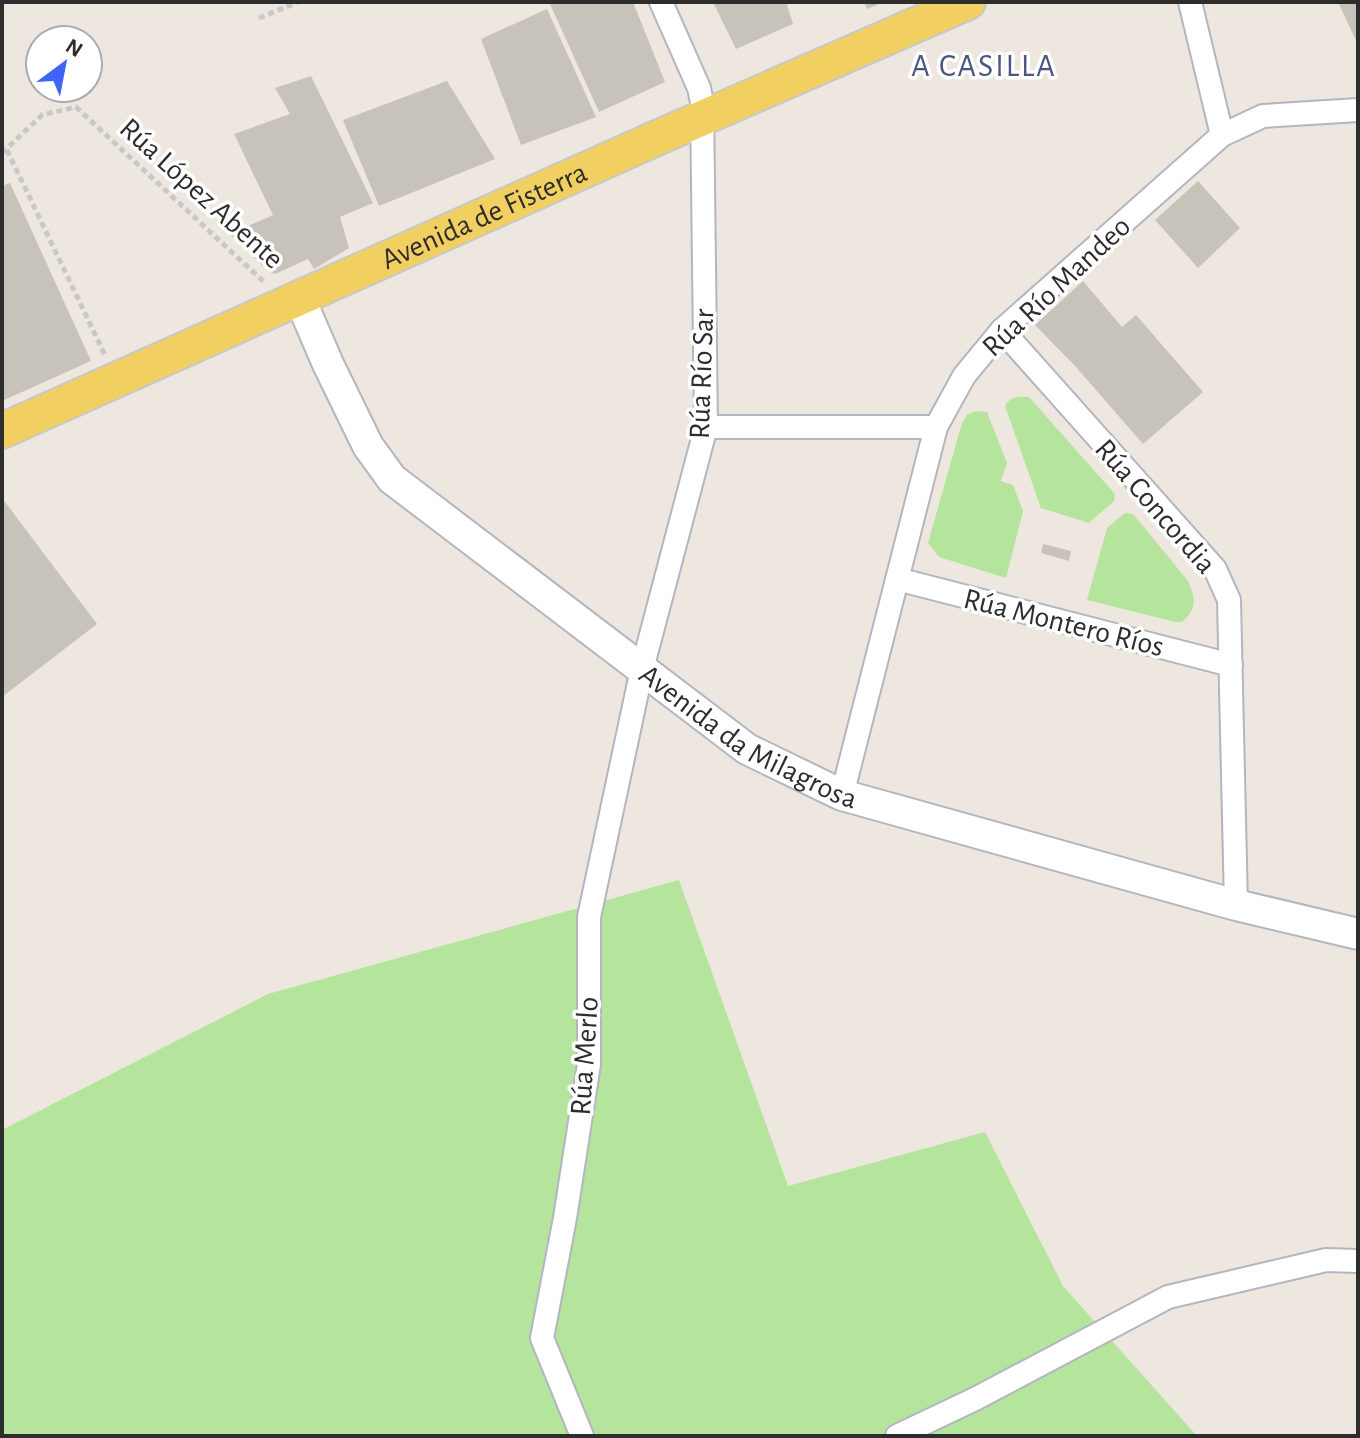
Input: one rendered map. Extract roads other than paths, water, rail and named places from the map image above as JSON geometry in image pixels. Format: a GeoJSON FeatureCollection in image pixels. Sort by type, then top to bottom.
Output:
{"type":"FeatureCollection","features":[{"type":"Feature","properties":{"kind":"main road","name":"Avenida de Fisterra"},"geometry":{"type":"LineString","coordinates":[[2,431],[968,2]]}},
{"type":"Feature","properties":{"kind":"street","name":"Rúa Río Sar"},"geometry":{"type":"LineString","coordinates":[[642,669],[706,427],[702,102],[699,88],[661,2]]}},
{"type":"Feature","properties":{"kind":"street"},"geometry":{"type":"LineString","coordinates":[[1190,2],[1222,135]]}},
{"type":"Feature","properties":{"kind":"street","name":"Rúa Río Mandeo"},"geometry":{"type":"LineString","coordinates":[[842,795],[936,427],[964,376],[1002,330],[1222,135],[1263,116],[1358,110]]}},
{"type":"Feature","properties":{"kind":"street","name":"Avenida da Milagrosa"},"geometry":{"type":"LineString","coordinates":[[300,299],[368,446],[392,479],[747,749],[842,795],[1236,905],[1358,934]]}},
{"type":"Feature","properties":{"kind":"street","name":"Rúa Concordia"},"geometry":{"type":"LineString","coordinates":[[1002,330],[1215,569],[1229,600],[1236,905]]}},
{"type":"Feature","properties":{"kind":"street"},"geometry":{"type":"LineString","coordinates":[[706,427],[936,427]]}},
{"type":"Feature","properties":{"kind":"street","name":"Rúa Montero Ríos"},"geometry":{"type":"LineString","coordinates":[[897,579],[1231,665]]}},
{"type":"Feature","properties":{"kind":"street","name":"Rúa Merlo"},"geometry":{"type":"LineString","coordinates":[[582,1436],[542,1338],[589,1064],[589,917],[642,669]]}},
{"type":"Feature","properties":{"kind":"street"},"geometry":{"type":"LineString","coordinates":[[897,1436],[975,1399],[1168,1297],[1326,1260],[1358,1261]]}},
{"type":"Feature","properties":{"kind":"district","name":"A CASILLA"},"geometry":{"type":"Point","coordinates":[984,65]}}]}
